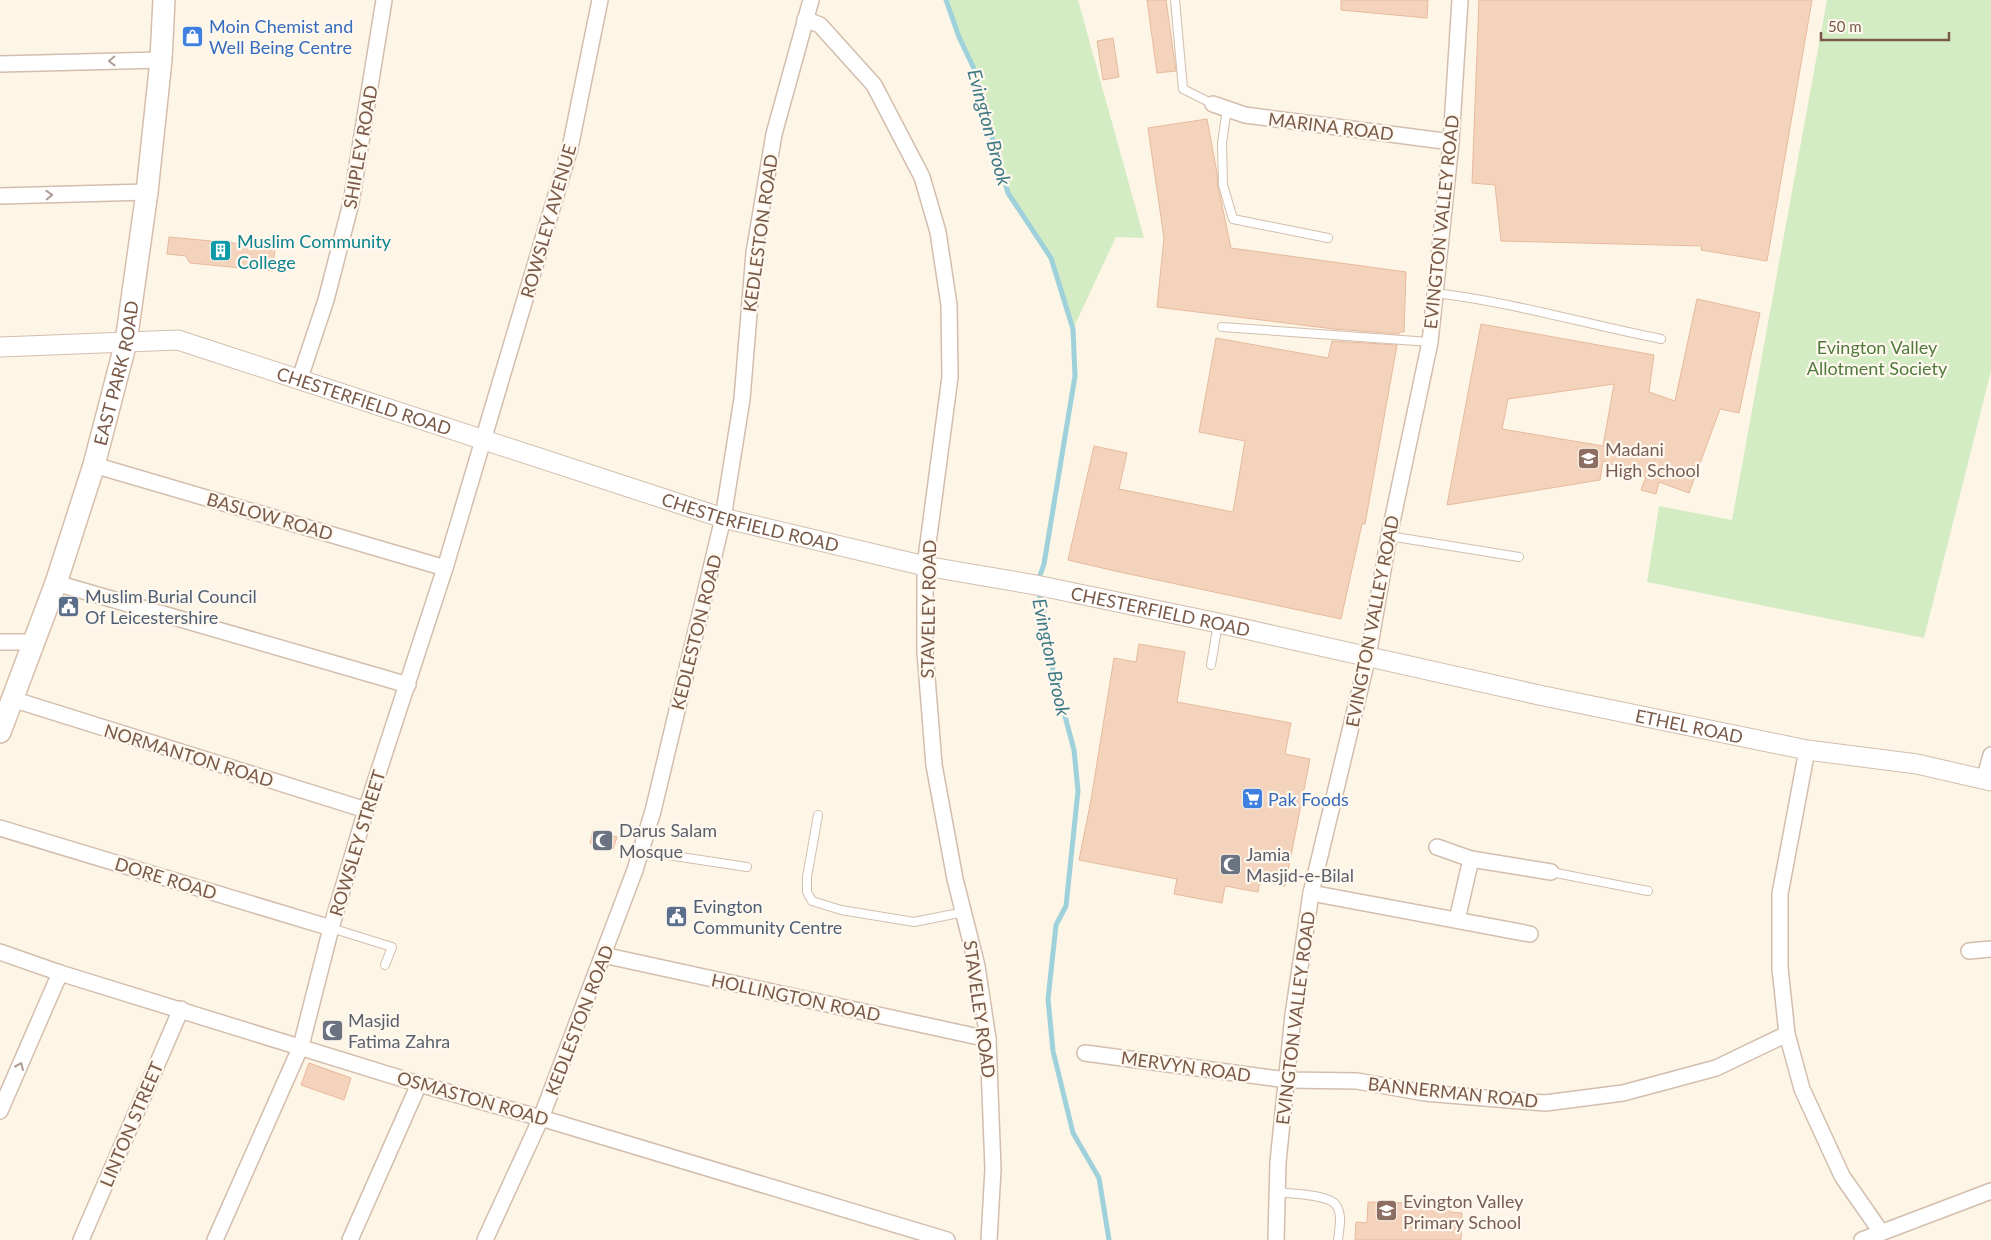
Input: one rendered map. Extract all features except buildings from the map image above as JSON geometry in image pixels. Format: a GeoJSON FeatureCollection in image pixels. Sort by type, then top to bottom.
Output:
{"type":"FeatureCollection","features":[{"type":"Feature","properties":{"kind":"main road","name":"EAST PARK ROAD"},"geometry":{"type":"LineString","coordinates":[[0,732],[56,583],[94,465],[126,342],[147,192],[161,60],[164,0]]}},
{"type":"Feature","properties":{"kind":"street","name":"SHIPLEY ROAD"},"geometry":{"type":"LineString","coordinates":[[300,378],[326,300],[351,203],[384,0]]}},
{"type":"Feature","properties":{"kind":"street","name":"ROWSLEY AVENUE"},"geometry":{"type":"LineString","coordinates":[[482,439],[570,148],[600,0]]}},
{"type":"Feature","properties":{"kind":"street","name":"KEDLESTON ROAD"},"geometry":{"type":"LineString","coordinates":[[485,1240],[541,1118],[641,851],[655,801],[723,518],[742,399],[754,253],[774,134],[811,0]]}},
{"type":"Feature","properties":{"kind":"street","name":"EVINGTON VALLEY ROAD"},"geometry":{"type":"LineString","coordinates":[[1276,1240],[1278,1162],[1288,1080],[1293,1015],[1311,893],[1368,656],[1389,536],[1430,342],[1451,142],[1460,0]]}},
{"type":"Feature","properties":{"kind":"street","name":"STAVELEY ROAD"},"geometry":{"type":"LineString","coordinates":[[805,18],[820,25],[874,85],[922,177],[938,232],[949,305],[950,377],[925,566],[925,652],[934,765],[952,860],[977,966],[988,1039],[993,1169],[988,1240]]}},
{"type":"Feature","properties":{"kind":"street"},"geometry":{"type":"LineString","coordinates":[[0,64],[161,60]]}},
{"type":"Feature","properties":{"kind":"street","name":"MARINA ROAD"},"geometry":{"type":"LineString","coordinates":[[1220,106],[1245,115],[1451,142]]}},
{"type":"Feature","properties":{"kind":"street"},"geometry":{"type":"LineString","coordinates":[[0,196],[147,192]]}},
{"type":"Feature","properties":{"kind":"street","name":"CHESTERFIELD ROAD"},"geometry":{"type":"LineString","coordinates":[[0,347],[178,340],[300,378],[723,518],[925,566],[1036,585],[1388,661]]}},
{"type":"Feature","properties":{"kind":"street","name":"ROWSLEY STREET"},"geometry":{"type":"LineString","coordinates":[[215,1240],[301,1046],[331,928],[366,810],[446,568],[482,439]]}},
{"type":"Feature","properties":{"kind":"street","name":"BASLOW ROAD"},"geometry":{"type":"LineString","coordinates":[[94,465],[446,568]]}},
{"type":"Feature","properties":{"kind":"street"},"geometry":{"type":"LineString","coordinates":[[56,583],[408,685]]}},
{"type":"Feature","properties":{"kind":"street"},"geometry":{"type":"LineString","coordinates":[[0,642],[33,642]]}},
{"type":"Feature","properties":{"kind":"street","name":"ETHEL ROAD"},"geometry":{"type":"LineString","coordinates":[[1388,661],[1539,696],[1807,750],[1918,764],[1988,780]]}},
{"type":"Feature","properties":{"kind":"street","name":"NORMANTON ROAD"},"geometry":{"type":"LineString","coordinates":[[12,699],[366,810]]}},
{"type":"Feature","properties":{"kind":"street"},"geometry":{"type":"LineString","coordinates":[[1807,750],[1780,894],[1780,968],[1787,1034],[1802,1088],[1842,1176],[1881,1232]]}},
{"type":"Feature","properties":{"kind":"street"},"geometry":{"type":"LineString","coordinates":[[1988,780],[1991,755]]}},
{"type":"Feature","properties":{"kind":"street","name":"DORE ROAD"},"geometry":{"type":"LineString","coordinates":[[0,828],[331,928]]}},
{"type":"Feature","properties":{"kind":"street"},"geometry":{"type":"LineString","coordinates":[[1437,847],[1471,859],[1551,872]]}},
{"type":"Feature","properties":{"kind":"street"},"geometry":{"type":"LineString","coordinates":[[1457,920],[1471,859]]}},
{"type":"Feature","properties":{"kind":"street"},"geometry":{"type":"LineString","coordinates":[[1311,893],[1530,934]]}},
{"type":"Feature","properties":{"kind":"street"},"geometry":{"type":"LineString","coordinates":[[1968,952],[1991,949]]}},
{"type":"Feature","properties":{"kind":"street","name":"OSMASTON ROAD"},"geometry":{"type":"LineString","coordinates":[[0,952],[60,973],[420,1084],[541,1118],[947,1240]]}},
{"type":"Feature","properties":{"kind":"street","name":"HOLLINGTON ROAD"},"geometry":{"type":"LineString","coordinates":[[603,955],[988,1039]]}},
{"type":"Feature","properties":{"kind":"street"},"geometry":{"type":"LineString","coordinates":[[0,1111],[60,973]]}},
{"type":"Feature","properties":{"kind":"street","name":"LINTON STREET"},"geometry":{"type":"LineString","coordinates":[[81,1240],[181,1009]]}},
{"type":"Feature","properties":{"kind":"street","name":"BANNERMAN ROAD"},"geometry":{"type":"LineString","coordinates":[[1288,1080],[1357,1081],[1424,1093],[1545,1103],[1623,1093],[1716,1068],[1787,1034]]}},
{"type":"Feature","properties":{"kind":"street","name":"MERVYN ROAD"},"geometry":{"type":"LineString","coordinates":[[1085,1053],[1288,1080]]}},
{"type":"Feature","properties":{"kind":"street"},"geometry":{"type":"LineString","coordinates":[[350,1240],[420,1084]]}},
{"type":"Feature","properties":{"kind":"street"},"geometry":{"type":"LineString","coordinates":[[1862,1240],[1881,1232],[1899,1233],[1991,1191]]}},
{"type":"Feature","properties":{"kind":"lane"},"geometry":{"type":"LineString","coordinates":[[1176,0],[1183,89],[1220,106],[1223,185],[1233,219],[1328,238]]}},
{"type":"Feature","properties":{"kind":"lane"},"geometry":{"type":"LineString","coordinates":[[1435,293],[1472,297],[1523,307],[1605,328],[1661,339]]}},
{"type":"Feature","properties":{"kind":"lane"},"geometry":{"type":"LineString","coordinates":[[1222,327],[1430,342]]}},
{"type":"Feature","properties":{"kind":"lane"},"geometry":{"type":"LineString","coordinates":[[1389,536],[1519,557]]}},
{"type":"Feature","properties":{"kind":"lane"},"geometry":{"type":"LineString","coordinates":[[1211,665],[1218,623]]}},
{"type":"Feature","properties":{"kind":"lane"},"geometry":{"type":"LineString","coordinates":[[818,815],[807,877],[807,892],[812,901],[842,910],[914,922],[964,912]]}},
{"type":"Feature","properties":{"kind":"lane"},"geometry":{"type":"LineString","coordinates":[[641,851],[747,866]]}},
{"type":"Feature","properties":{"kind":"lane"},"geometry":{"type":"LineString","coordinates":[[1551,872],[1648,891]]}},
{"type":"Feature","properties":{"kind":"lane"},"geometry":{"type":"LineString","coordinates":[[331,928],[392,947],[385,965]]}},
{"type":"Feature","properties":{"kind":"lane"},"geometry":{"type":"LineString","coordinates":[[1277,1192],[1329,1199],[1336,1205],[1340,1215],[1338,1240]]}},
{"type":"Feature","properties":{"kind":"green space"},"geometry":{"type":"Polygon","coordinates":[[[946,0],[1078,0],[1144,238],[1116,237],[1073,329],[1051,258],[1008,193],[976,73],[959,37],[946,0]]]}},
{"type":"Feature","properties":{"kind":"green space","name":"Evington Valley Allotment Society"},"geometry":{"type":"Polygon","coordinates":[[[1827,0],[1991,0],[1991,371],[1924,638],[1647,582],[1659,506],[1732,520],[1827,0]]]}},
{"type":"Feature","properties":{"kind":"waterway","name":"Evington Brook"},"geometry":{"type":"LineString","coordinates":[[946,0],[959,37],[976,73],[1008,193],[1051,258],[1073,329],[1075,376],[1044,564],[1038,581]]}},
{"type":"Feature","properties":{"kind":"waterway","name":"Evington Brook"},"geometry":{"type":"LineString","coordinates":[[1037,589],[1044,608],[1043,622],[1053,671],[1074,750],[1078,791],[1066,906],[1056,925],[1048,999],[1053,1051],[1073,1133],[1099,1178],[1109,1240]]}},
{"type":"Feature","properties":{"kind":"place","name":"Moin Chemist and Well Being Centre"},"geometry":{"type":"Point","coordinates":[193,36]}},
{"type":"Feature","properties":{"kind":"place","name":"Muslim Community College"},"geometry":{"type":"Point","coordinates":[221,251]}},
{"type":"Feature","properties":{"kind":"place","name":"Madani High School"},"geometry":{"type":"Point","coordinates":[1589,459]}},
{"type":"Feature","properties":{"kind":"place","name":"Muslim Burial Council Of Leicestershire"},"geometry":{"type":"Point","coordinates":[69,606]}},
{"type":"Feature","properties":{"kind":"place","name":"Pak Foods"},"geometry":{"type":"Point","coordinates":[1252,799]}},
{"type":"Feature","properties":{"kind":"place","name":"Darus Salam Mosque"},"geometry":{"type":"Point","coordinates":[603,840]}},
{"type":"Feature","properties":{"kind":"place","name":"Jamia Masjid-e-Bilal"},"geometry":{"type":"Point","coordinates":[1230,864]}},
{"type":"Feature","properties":{"kind":"place","name":"Evington Community Centre"},"geometry":{"type":"Point","coordinates":[677,916]}},
{"type":"Feature","properties":{"kind":"place","name":"Masjid Fatima Zahra"},"geometry":{"type":"Point","coordinates":[332,1030]}},
{"type":"Feature","properties":{"kind":"place","name":"Evington Valley Primary School"},"geometry":{"type":"Point","coordinates":[1387,1211]}}]}
